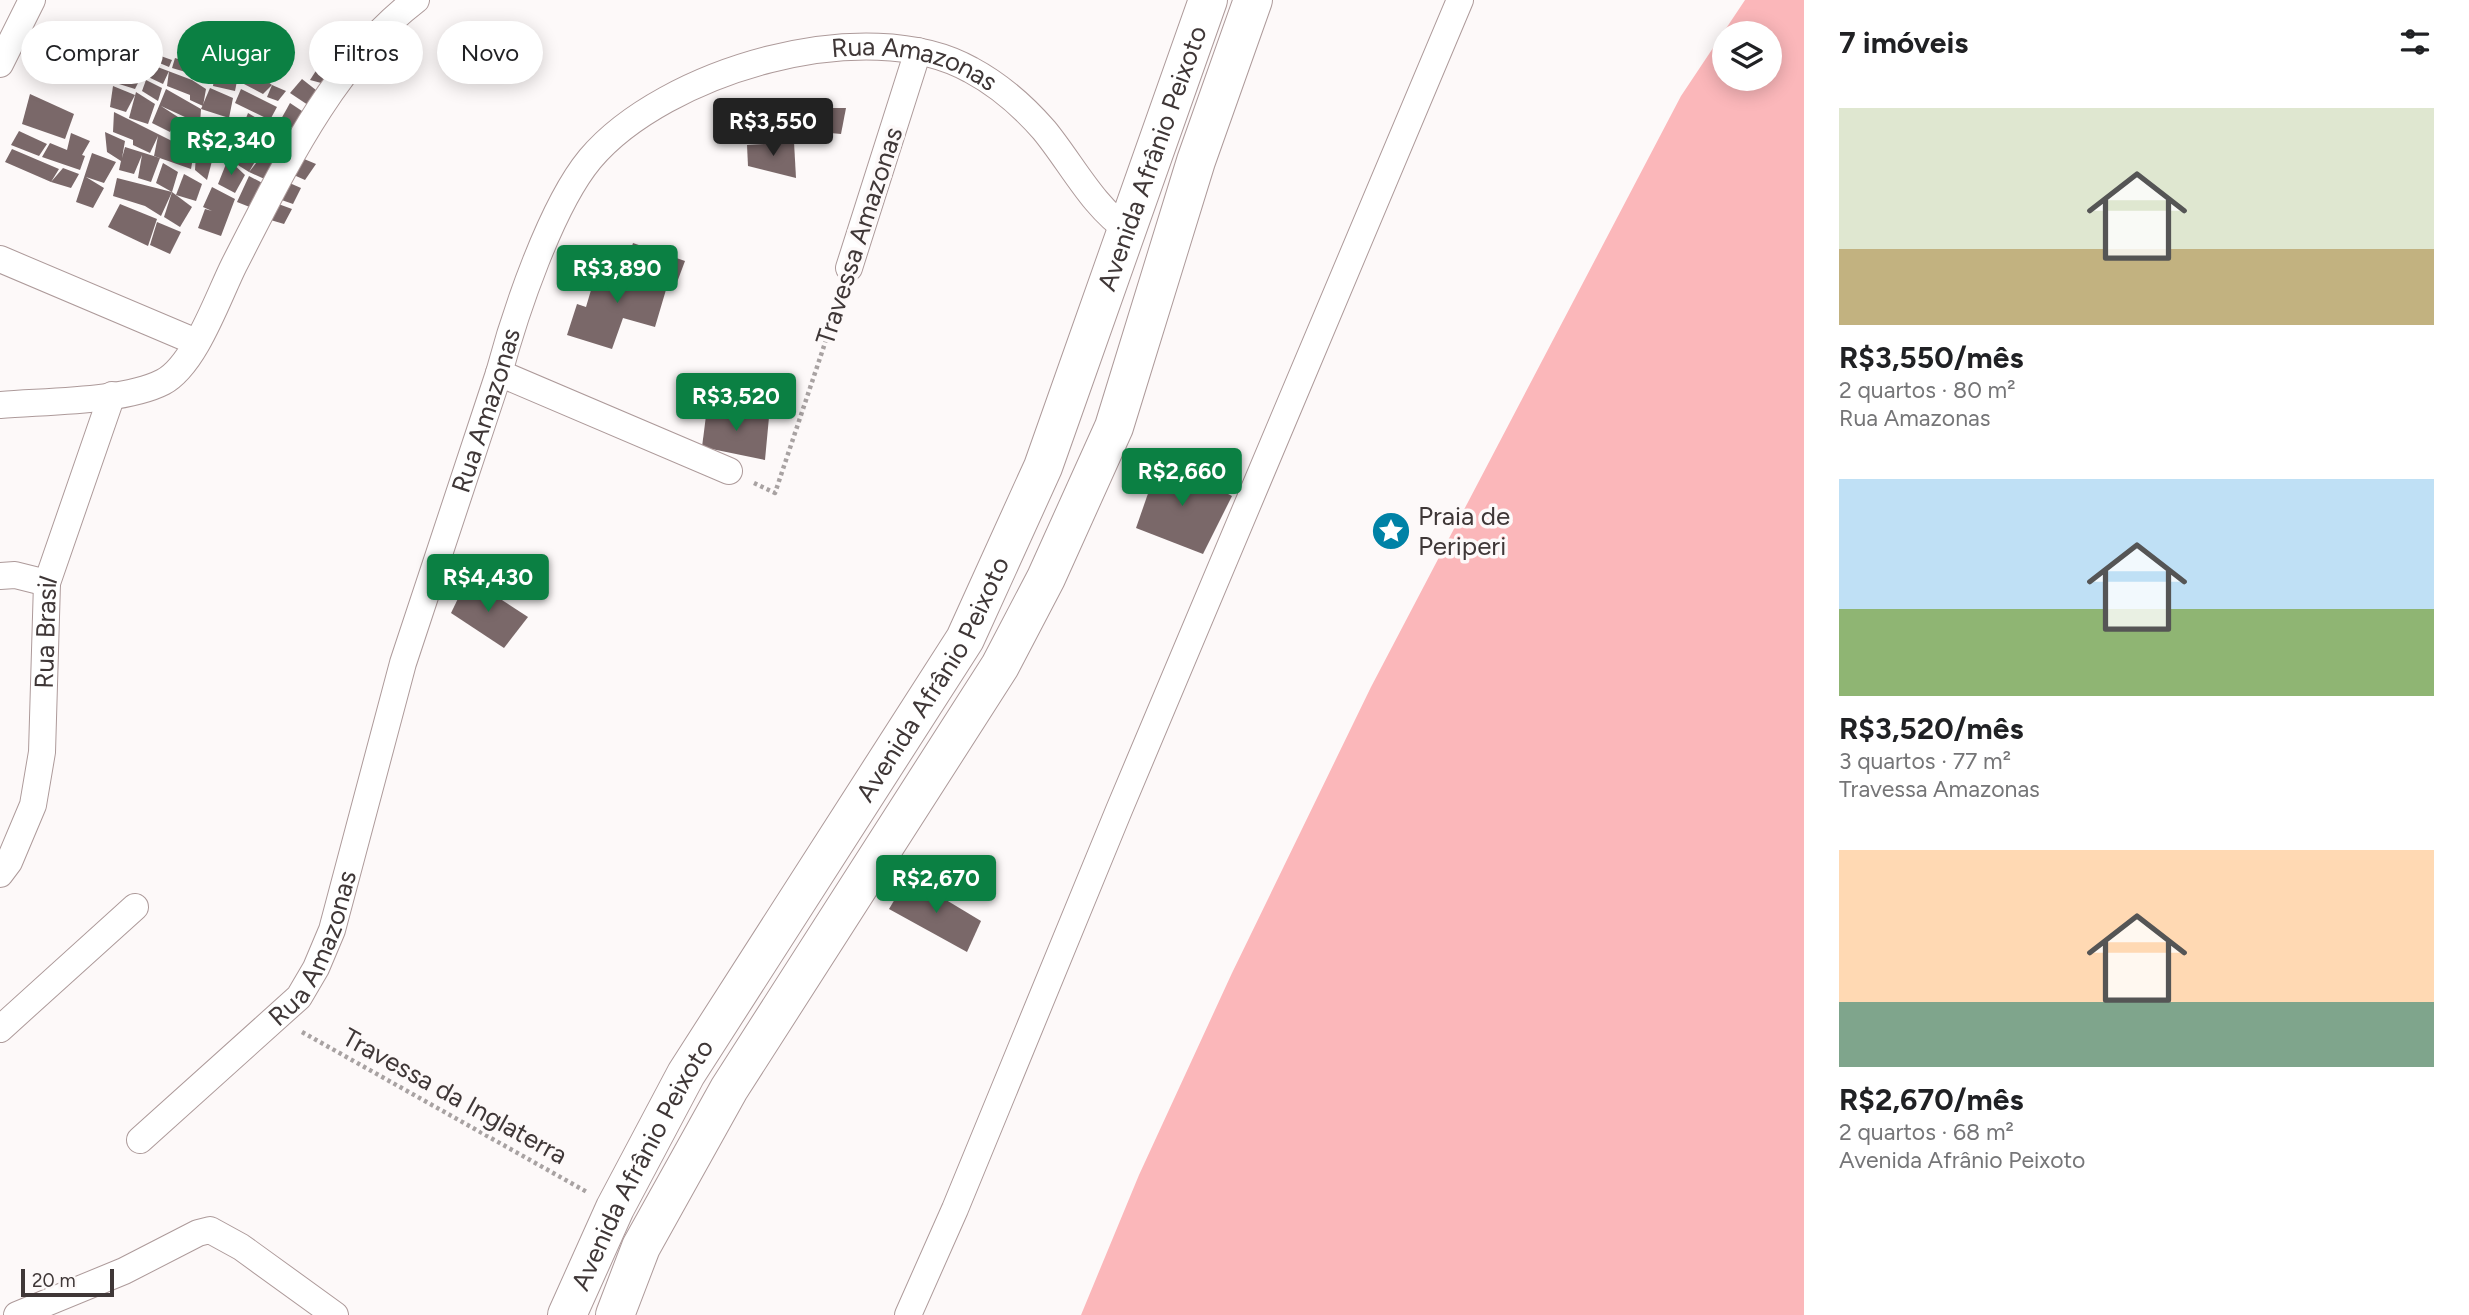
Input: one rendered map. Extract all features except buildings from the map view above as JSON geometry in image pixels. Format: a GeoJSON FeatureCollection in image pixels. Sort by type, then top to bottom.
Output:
{"type":"FeatureCollection","features":[{"type":"Feature","properties":{"kind":"main road","name":"Avenida Afrânio Peixoto"},"geometry":{"type":"LineString","coordinates":[[567,1315],[615,1208],[686,1074],[965,639],[1043,467],[1129,231],[1208,0]]}},
{"type":"Feature","properties":{"kind":"main road","name":"Avenida Afrânio Peixoto"},"geometry":{"type":"LineString","coordinates":[[615,1315],[641,1247],[729,1089],[1000,666],[1046,578],[1114,426],[1196,161],[1253,0]]}},
{"type":"Feature","properties":{"kind":"street"},"geometry":{"type":"LineString","coordinates":[[0,64],[32,0]]}},
{"type":"Feature","properties":{"kind":"street"},"geometry":{"type":"LineString","coordinates":[[0,405],[112,395],[146,388],[172,376],[196,342],[305,132],[338,83],[372,40],[416,0]]}},
{"type":"Feature","properties":{"kind":"street"},"geometry":{"type":"LineString","coordinates":[[908,1315],[955,1209],[1119,810],[1460,0]]}},
{"type":"Feature","properties":{"kind":"street","name":"Rua Amazonas"},"geometry":{"type":"LineString","coordinates":[[139,1140],[299,997],[316,968],[332,930],[403,663],[512,327],[574,182],[591,158],[656,104],[700,81],[743,66],[785,55],[832,49],[918,51],[969,68],[999,87],[1043,130],[1100,206],[1129,231]]}},
{"type":"Feature","properties":{"kind":"street","name":"Travessa Amazonas"},"geometry":{"type":"LineString","coordinates":[[849,268],[918,51]]}},
{"type":"Feature","properties":{"kind":"street"},"geometry":{"type":"LineString","coordinates":[[0,259],[196,342]]}},
{"type":"Feature","properties":{"kind":"street"},"geometry":{"type":"LineString","coordinates":[[499,373],[729,471]]}},
{"type":"Feature","properties":{"kind":"street","name":"Rua Brasil"},"geometry":{"type":"LineString","coordinates":[[0,874],[9,862],[33,805],[42,752],[47,583],[112,395]]}},
{"type":"Feature","properties":{"kind":"street"},"geometry":{"type":"LineString","coordinates":[[0,576],[15,575],[47,583]]}},
{"type":"Feature","properties":{"kind":"street"},"geometry":{"type":"LineString","coordinates":[[0,1029],[135,907]]}},
{"type":"Feature","properties":{"kind":"street"},"geometry":{"type":"LineString","coordinates":[[17,1315],[124,1271],[198,1233],[210,1230],[223,1235],[335,1315]]}},
{"type":"Feature","properties":{"kind":"path","name":"Travessa Amazonas"},"geometry":{"type":"LineString","coordinates":[[729,471],[775,493],[849,268]]}},
{"type":"Feature","properties":{"kind":"path","name":"Travessa da Inglaterra"},"geometry":{"type":"LineString","coordinates":[[277,1018],[615,1208]]}},
{"type":"Feature","properties":{"kind":"shaded area"},"geometry":{"type":"Polygon","coordinates":[[[1745,0],[1804,0],[1804,1315],[1081,1315],[1139,1175],[1232,973],[1371,687],[1681,96],[1712,50],[1712,91],[1782,91],[1782,21],[1731,21],[1745,0]]]}},
{"type":"Feature","properties":{"kind":"place","name":"Praia de Periperi"},"geometry":{"type":"Point","coordinates":[1391,531]}}]}
